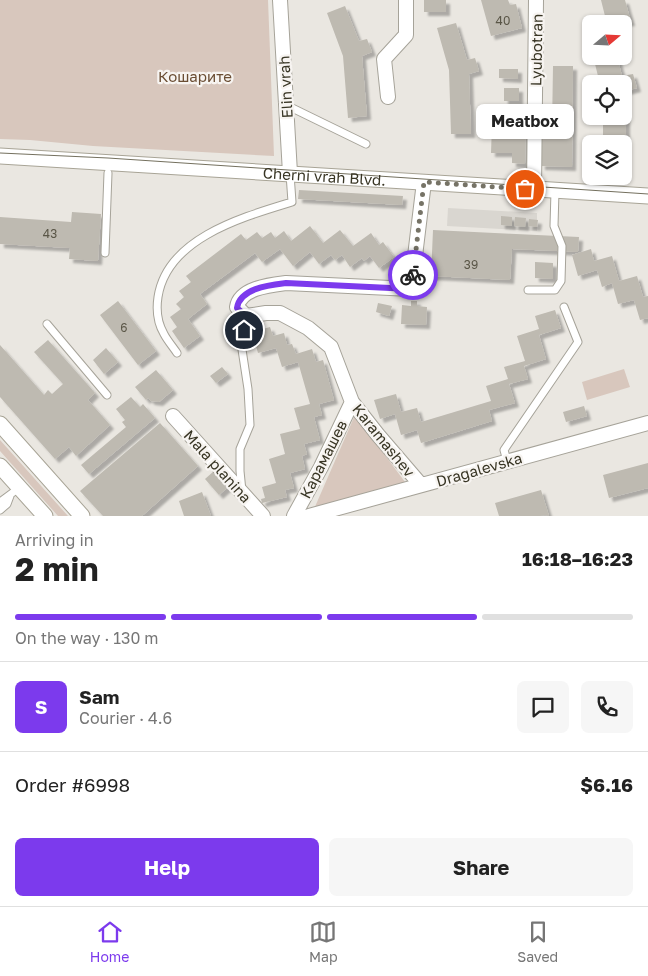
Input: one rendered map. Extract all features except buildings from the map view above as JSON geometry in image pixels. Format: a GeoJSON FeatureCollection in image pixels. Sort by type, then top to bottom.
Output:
{"type":"FeatureCollection","features":[{"type":"Feature","properties":{"kind":"main road","name":"Cherni vrah Blvd."},"geometry":{"type":"LineString","coordinates":[[0,156],[648,196]]}},
{"type":"Feature","properties":{"kind":"main road"},"geometry":{"type":"LineString","coordinates":[[0,424],[82,516]]}},
{"type":"Feature","properties":{"kind":"main road"},"geometry":{"type":"LineString","coordinates":[[0,466],[15,492],[45,516]]}},
{"type":"Feature","properties":{"kind":"street","name":"Elin vrah"},"geometry":{"type":"LineString","coordinates":[[280,0],[290,173]]}},
{"type":"Feature","properties":{"kind":"street"},"geometry":{"type":"LineString","coordinates":[[388,97],[384,59],[406,35],[406,0]]}},
{"type":"Feature","properties":{"kind":"street","name":"Lyubotran"},"geometry":{"type":"LineString","coordinates":[[534,190],[536,0]]}},
{"type":"Feature","properties":{"kind":"street"},"geometry":{"type":"LineString","coordinates":[[246,316],[237,308],[238,301],[244,295],[266,286],[286,283],[411,289],[424,182]]}},
{"type":"Feature","properties":{"kind":"street","name":"Karamashev"},"geometry":{"type":"LineString","coordinates":[[246,316],[280,313],[308,328],[331,347],[352,402],[378,436],[421,485]]}},
{"type":"Feature","properties":{"kind":"street","name":"Карамашев"},"geometry":{"type":"LineString","coordinates":[[294,516],[321,467],[352,402]]}},
{"type":"Feature","properties":{"kind":"street","name":"Mala planina"},"geometry":{"type":"LineString","coordinates":[[174,416],[263,516]]}},
{"type":"Feature","properties":{"kind":"street","name":"Dragalevska"},"geometry":{"type":"LineString","coordinates":[[310,516],[648,423]]}},
{"type":"Feature","properties":{"kind":"lane"},"geometry":{"type":"LineString","coordinates":[[286,105],[366,144]]}},
{"type":"Feature","properties":{"kind":"lane"},"geometry":{"type":"LineString","coordinates":[[105,253],[108,173]]}},
{"type":"Feature","properties":{"kind":"lane"},"geometry":{"type":"LineString","coordinates":[[177,352],[164,335],[158,318],[159,288],[169,266],[196,242],[220,228],[247,216],[292,202],[290,173]]}},
{"type":"Feature","properties":{"kind":"lane"},"geometry":{"type":"LineString","coordinates":[[528,290],[555,290],[560,281],[562,246],[554,226],[556,191]]}},
{"type":"Feature","properties":{"kind":"lane"},"geometry":{"type":"LineString","coordinates":[[507,461],[504,450],[578,342],[564,307]]}},
{"type":"Feature","properties":{"kind":"lane"},"geometry":{"type":"LineString","coordinates":[[243,494],[240,449],[250,425],[248,389],[241,343],[246,316]]}},
{"type":"Feature","properties":{"kind":"lane"},"geometry":{"type":"LineString","coordinates":[[47,324],[107,395]]}},
{"type":"Feature","properties":{"kind":"lane"},"geometry":{"type":"LineString","coordinates":[[0,502],[15,492]]}},
{"type":"Feature","properties":{"kind":"lane"},"geometry":{"type":"LineString","coordinates":[[0,510],[7,504],[15,492]]}},
{"type":"Feature","properties":{"kind":"shaded area"},"geometry":{"type":"Polygon","coordinates":[[[448,208],[537,213],[537,231],[447,226],[448,208]]]}},
{"type":"Feature","properties":{"kind":"green space","name":"Кошарите"},"geometry":{"type":"Polygon","coordinates":[[[0,0],[268,0],[274,156],[0,139],[0,0]]]}},
{"type":"Feature","properties":{"kind":"green space"},"geometry":{"type":"Polygon","coordinates":[[[624,369],[630,387],[587,400],[582,382],[624,369]]]}},
{"type":"Feature","properties":{"kind":"green space"},"geometry":{"type":"Polygon","coordinates":[[[355,415],[408,486],[314,509],[355,415]]]}},
{"type":"Feature","properties":{"kind":"green space"},"geometry":{"type":"Polygon","coordinates":[[[0,440],[68,516],[58,516],[0,451],[0,440]]]}},
{"type":"Feature","properties":{"kind":"tram line"},"geometry":{"type":"LineString","coordinates":[[0,153],[108,158],[648,194]]}},
{"type":"Feature","properties":{"kind":"way so far"},"geometry":{"type":"LineString","coordinates":[[413,275],[424,182],[525,189]]}},
{"type":"Feature","properties":{"kind":"place","name":"Meatbox"},"geometry":{"type":"Point","coordinates":[525,189]}},
{"type":"Feature","properties":{"kind":"route"},"geometry":{"type":"LineString","coordinates":[[244,330],[246,316],[237,308],[238,301],[244,295],[266,286],[286,283],[411,289],[413,275]]}}]}
